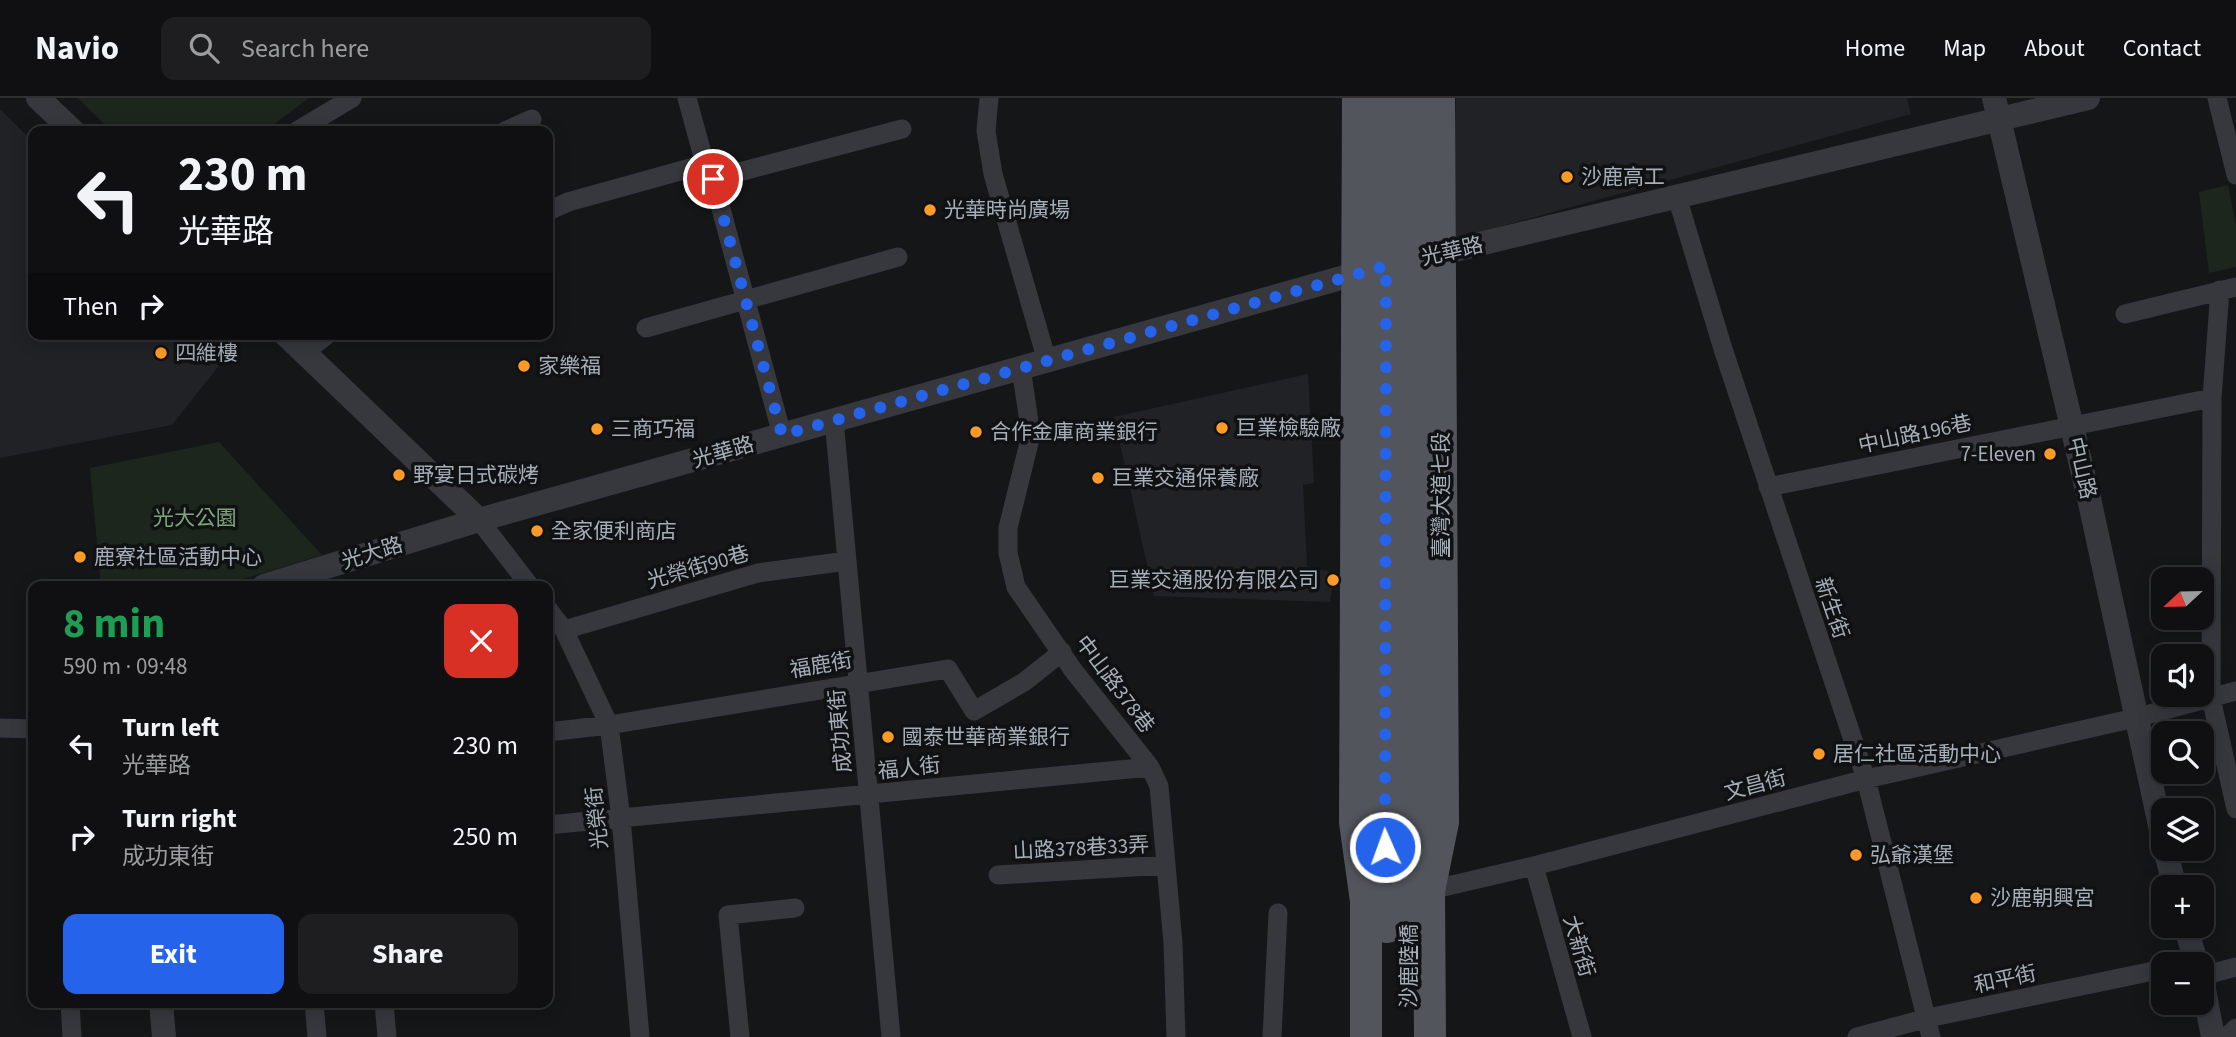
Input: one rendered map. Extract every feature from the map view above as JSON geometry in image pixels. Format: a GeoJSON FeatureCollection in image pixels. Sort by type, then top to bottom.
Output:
{"type":"FeatureCollection","features":[{"type":"Feature","properties":{"kind":"main road"},"geometry":{"type":"LineString","coordinates":[[1359,98],[1359,235],[1399,263]]}},
{"type":"Feature","properties":{"kind":"main road","name":"臺灣大道七段"},"geometry":{"type":"LineString","coordinates":[[1385,98],[1443,822],[1398,896]]}},
{"type":"Feature","properties":{"kind":"main road","name":"臺灣大道七段"},"geometry":{"type":"LineString","coordinates":[[1398,896],[1355,822],[1412,98]]}},
{"type":"Feature","properties":{"kind":"main road","name":"臺灣大道七段"},"geometry":{"type":"LineString","coordinates":[[1366,1037],[1398,896],[1399,263],[1439,98]]}},
{"type":"Feature","properties":{"kind":"main road","name":"臺灣大道七段"},"geometry":{"type":"LineString","coordinates":[[1399,822],[1398,896],[1430,1037]]}},
{"type":"Feature","properties":{"kind":"main road","name":"沙鹿陸橋"},"geometry":{"type":"LineString","coordinates":[[1388,1037],[1398,896]]}},
{"type":"Feature","properties":{"kind":"main road","name":"沙鹿陸橋"},"geometry":{"type":"LineString","coordinates":[[1398,896],[1409,1037]]}},
{"type":"Feature","properties":{"kind":"street"},"geometry":{"type":"LineString","coordinates":[[38,98],[68,126]]}},
{"type":"Feature","properties":{"kind":"street"},"geometry":{"type":"LineString","coordinates":[[305,126],[352,98]]}},
{"type":"Feature","properties":{"kind":"street"},"geometry":{"type":"LineString","coordinates":[[687,98],[782,435]]}},
{"type":"Feature","properties":{"kind":"street"},"geometry":{"type":"LineString","coordinates":[[989,98],[986,131],[993,174],[1047,361]]}},
{"type":"Feature","properties":{"kind":"street","name":"中山路"},"geometry":{"type":"LineString","coordinates":[[1994,98],[2071,426],[2154,798]]}},
{"type":"Feature","properties":{"kind":"street","name":"光華路"},"geometry":{"type":"LineString","coordinates":[[479,520],[1399,263],[2088,98]]}},
{"type":"Feature","properties":{"kind":"street"},"geometry":{"type":"LineString","coordinates":[[2217,98],[2236,175]]}},
{"type":"Feature","properties":{"kind":"street"},"geometry":{"type":"LineString","coordinates":[[516,126],[532,119]]}},
{"type":"Feature","properties":{"kind":"street"},"geometry":{"type":"LineString","coordinates":[[553,209],[568,202],[902,129]]}},
{"type":"Feature","properties":{"kind":"street","name":"新生街"},"geometry":{"type":"LineString","coordinates":[[1677,197],[1768,487],[1866,779],[1930,1028]]}},
{"type":"Feature","properties":{"kind":"street"},"geometry":{"type":"LineString","coordinates":[[646,328],[898,257]]}},
{"type":"Feature","properties":{"kind":"street"},"geometry":{"type":"LineString","coordinates":[[2125,314],[2228,289],[2212,398],[2211,644]]}},
{"type":"Feature","properties":{"kind":"street"},"geometry":{"type":"LineString","coordinates":[[291,340],[479,520],[526,581]]}},
{"type":"Feature","properties":{"kind":"street"},"geometry":{"type":"LineString","coordinates":[[304,353],[320,340]]}},
{"type":"Feature","properties":{"kind":"street","name":"中山路378巷"},"geometry":{"type":"LineString","coordinates":[[1021,368],[1031,435],[1008,528],[1008,553],[1016,587],[1150,767],[1159,786],[1176,1037]]}},
{"type":"Feature","properties":{"kind":"street","name":"中山路196巷"},"geometry":{"type":"LineString","coordinates":[[1768,487],[2212,398]]}},
{"type":"Feature","properties":{"kind":"street","name":"成功東街"},"geometry":{"type":"LineString","coordinates":[[834,420],[891,1037]]}},
{"type":"Feature","properties":{"kind":"street","name":"光大路"},"geometry":{"type":"LineString","coordinates":[[280,581],[479,520]]}},
{"type":"Feature","properties":{"kind":"street","name":"光榮街90巷"},"geometry":{"type":"LineString","coordinates":[[564,630],[758,573],[847,561]]}},
{"type":"Feature","properties":{"kind":"street","name":"光榮街"},"geometry":{"type":"LineString","coordinates":[[553,616],[564,630],[608,725],[621,818],[640,1037]]}},
{"type":"Feature","properties":{"kind":"street","name":"福鹿街"},"geometry":{"type":"LineString","coordinates":[[553,731],[608,725],[948,669],[974,711],[1024,682],[1062,652]]}},
{"type":"Feature","properties":{"kind":"street","name":"文昌街"},"geometry":{"type":"LineString","coordinates":[[2214,697],[2236,691]]}},
{"type":"Feature","properties":{"kind":"street","name":"文昌街"},"geometry":{"type":"LineString","coordinates":[[1398,896],[1534,866],[1866,779],[2177,707]]}},
{"type":"Feature","properties":{"kind":"street"},"geometry":{"type":"LineString","coordinates":[[2213,707],[2236,809]]}},
{"type":"Feature","properties":{"kind":"street"},"geometry":{"type":"LineString","coordinates":[[0,728],[28,729]]}},
{"type":"Feature","properties":{"kind":"street","name":"福人街"},"geometry":{"type":"LineString","coordinates":[[553,825],[1150,767]]}},
{"type":"Feature","properties":{"kind":"street","name":"山路378巷33弄"},"geometry":{"type":"LineString","coordinates":[[998,875],[1166,865]]}},
{"type":"Feature","properties":{"kind":"street","name":"大新街"},"geometry":{"type":"LineString","coordinates":[[1534,866],[1582,1037]]}},
{"type":"Feature","properties":{"kind":"street"},"geometry":{"type":"LineString","coordinates":[[740,1037],[728,915],[795,908]]}},
{"type":"Feature","properties":{"kind":"street"},"geometry":{"type":"LineString","coordinates":[[1272,1037],[1278,913]]}},
{"type":"Feature","properties":{"kind":"street"},"geometry":{"type":"LineString","coordinates":[[2214,974],[2236,967]]}},
{"type":"Feature","properties":{"kind":"street","name":"和平街"},"geometry":{"type":"LineString","coordinates":[[1857,1037],[1930,1028],[2151,972]]}},
{"type":"Feature","properties":{"kind":"street"},"geometry":{"type":"LineString","coordinates":[[69,1008],[72,1037]]}},
{"type":"Feature","properties":{"kind":"street"},"geometry":{"type":"LineString","coordinates":[[161,1008],[164,1037]]}},
{"type":"Feature","properties":{"kind":"street"},"geometry":{"type":"LineString","coordinates":[[314,1008],[317,1037]]}},
{"type":"Feature","properties":{"kind":"street"},"geometry":{"type":"LineString","coordinates":[[384,1008],[387,1037]]}},
{"type":"Feature","properties":{"kind":"street"},"geometry":{"type":"LineString","coordinates":[[2209,1015],[2213,1037]]}},
{"type":"Feature","properties":{"kind":"street"},"geometry":{"type":"LineString","coordinates":[[2228,1037],[2236,1028]]}},
{"type":"Feature","properties":{"kind":"shaded area","name":"沙鹿高工"},"geometry":{"type":"Polygon","coordinates":[[[1456,98],[1907,98],[1911,114],[1451,240],[1456,98]]]}},
{"type":"Feature","properties":{"kind":"shaded area"},"geometry":{"type":"Polygon","coordinates":[[[0,109],[28,137],[28,340],[234,340],[237,343],[172,425],[0,458],[0,109]]]}},
{"type":"Feature","properties":{"kind":"shaded area","name":"巨業交通保養廠"},"geometry":{"type":"Polygon","coordinates":[[[1308,374],[1314,483],[1303,485],[1307,566],[1334,573],[1330,602],[1154,596],[1114,417],[1308,374]]]}},
{"type":"Feature","properties":{"kind":"green space"},"geometry":{"type":"Polygon","coordinates":[[[78,98],[309,98],[272,126],[106,126],[78,98]]]}},
{"type":"Feature","properties":{"kind":"green space"},"geometry":{"type":"Polygon","coordinates":[[[2228,185],[2236,225],[2236,267],[2209,273],[2199,192],[2228,185]]]}},
{"type":"Feature","properties":{"kind":"green space","name":"光大公園"},"geometry":{"type":"Polygon","coordinates":[[[219,442],[322,555],[236,581],[101,581],[90,468],[219,442]]]}},
{"type":"Feature","properties":{"kind":"place","name":"沙鹿高工"},"geometry":{"type":"Point","coordinates":[1567,177]}},
{"type":"Feature","properties":{"kind":"place","name":"光華時尚廣場"},"geometry":{"type":"Point","coordinates":[930,210]}},
{"type":"Feature","properties":{"kind":"place","name":"四維樓"},"geometry":{"type":"Point","coordinates":[161,353]}},
{"type":"Feature","properties":{"kind":"place","name":"家樂福"},"geometry":{"type":"Point","coordinates":[524,366]}},
{"type":"Feature","properties":{"kind":"place","name":"巨業檢驗廠"},"geometry":{"type":"Point","coordinates":[1222,428]}},
{"type":"Feature","properties":{"kind":"place","name":"三商巧福"},"geometry":{"type":"Point","coordinates":[597,429]}},
{"type":"Feature","properties":{"kind":"place","name":"合作金庫商業銀行"},"geometry":{"type":"Point","coordinates":[976,432]}},
{"type":"Feature","properties":{"kind":"place","name":"7-Eleven"},"geometry":{"type":"Point","coordinates":[2050,454]}},
{"type":"Feature","properties":{"kind":"place","name":"野宴日式碳烤"},"geometry":{"type":"Point","coordinates":[399,475]}},
{"type":"Feature","properties":{"kind":"place","name":"巨業交通保養廠"},"geometry":{"type":"Point","coordinates":[1098,478]}},
{"type":"Feature","properties":{"kind":"place","name":"全家便利商店"},"geometry":{"type":"Point","coordinates":[537,531]}},
{"type":"Feature","properties":{"kind":"place","name":"鹿寮社區活動中心"},"geometry":{"type":"Point","coordinates":[80,557]}},
{"type":"Feature","properties":{"kind":"place","name":"巨業交通股份有限公司"},"geometry":{"type":"Point","coordinates":[1333,580]}},
{"type":"Feature","properties":{"kind":"place","name":"國泰世華商業銀行"},"geometry":{"type":"Point","coordinates":[888,737]}},
{"type":"Feature","properties":{"kind":"place","name":"居仁社區活動中心"},"geometry":{"type":"Point","coordinates":[1819,754]}},
{"type":"Feature","properties":{"kind":"place","name":"弘爺漢堡"},"geometry":{"type":"Point","coordinates":[1856,855]}},
{"type":"Feature","properties":{"kind":"place","name":"沙鹿朝興宮"},"geometry":{"type":"Point","coordinates":[1976,898]}},
{"type":"Feature","properties":{"kind":"route"},"geometry":{"type":"LineString","coordinates":[[713,179],[782,435],[1386,266],[1385,847]]}}]}
